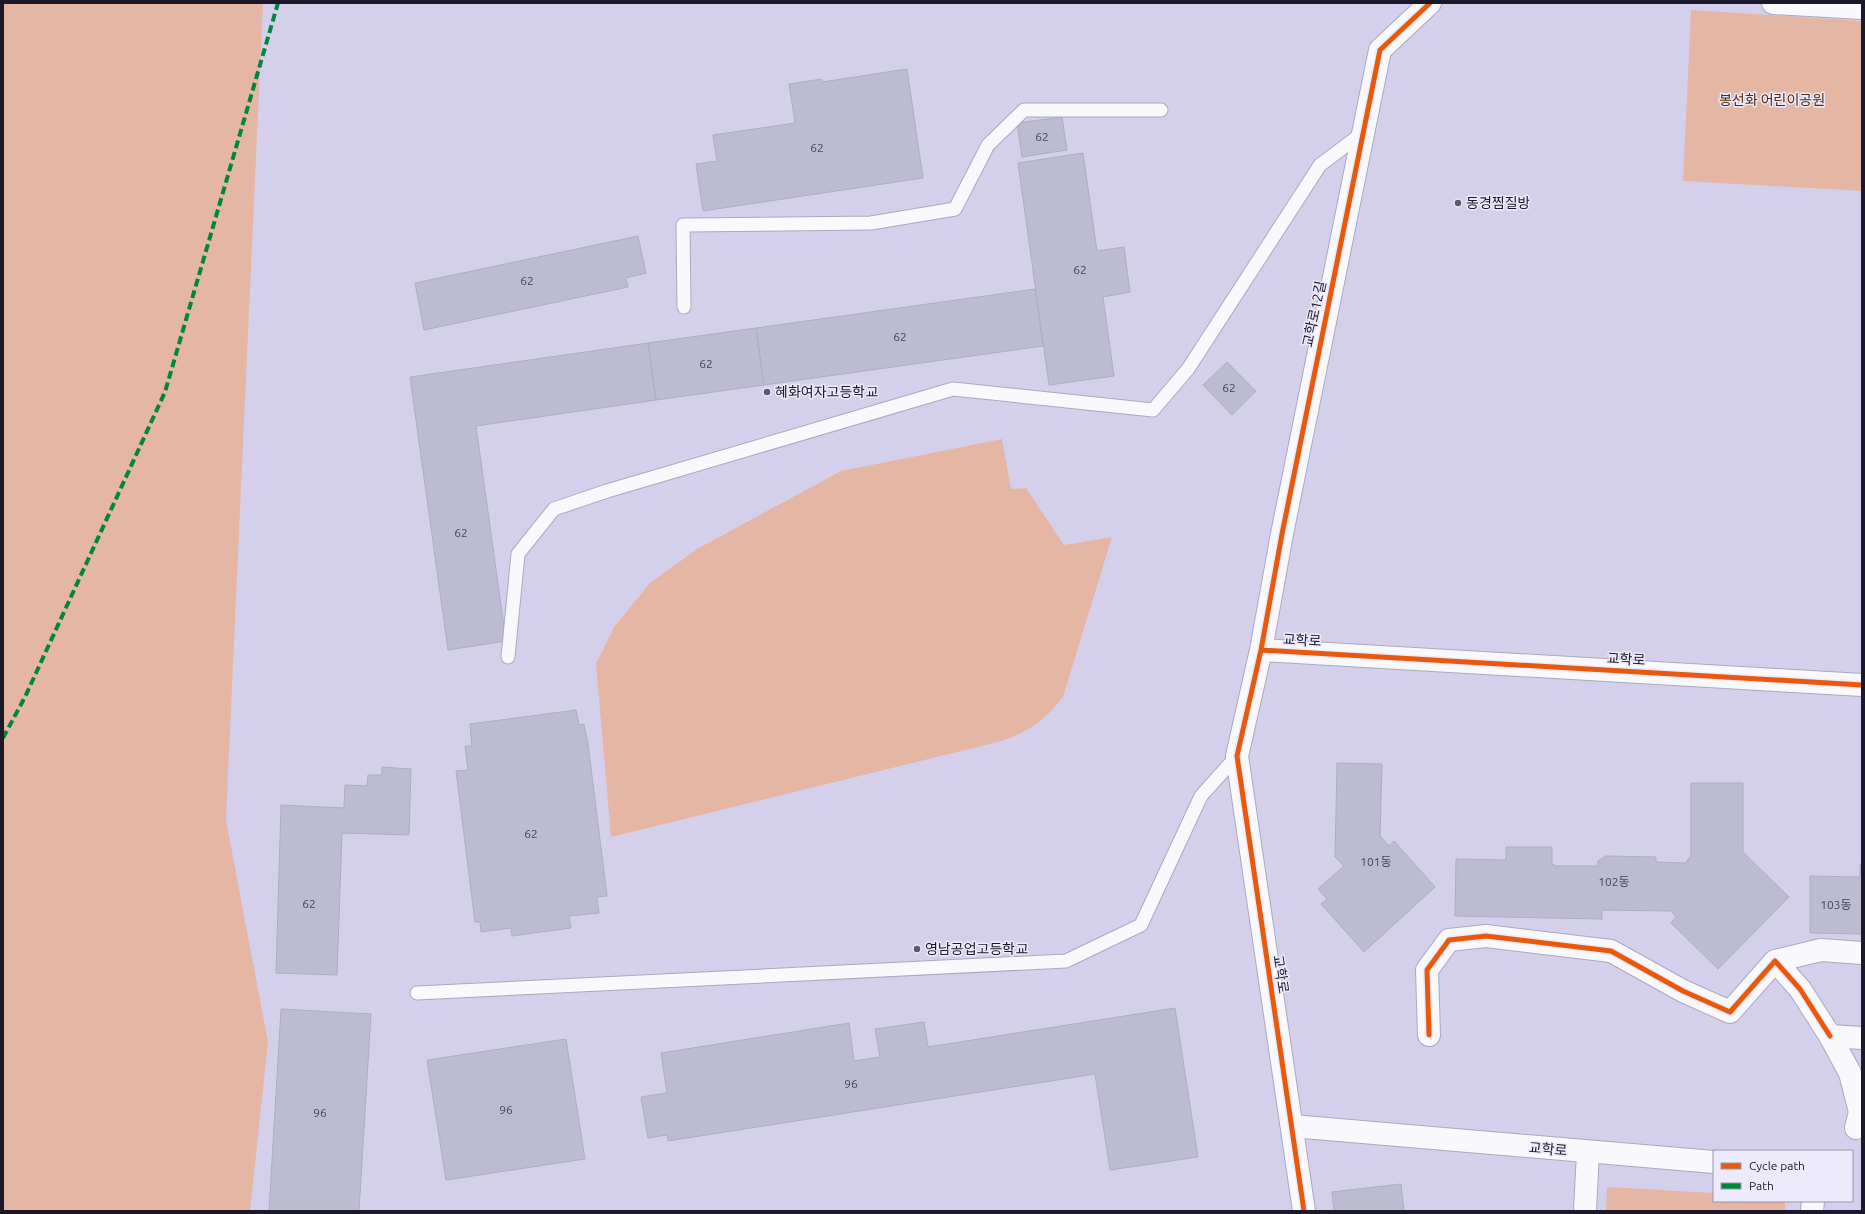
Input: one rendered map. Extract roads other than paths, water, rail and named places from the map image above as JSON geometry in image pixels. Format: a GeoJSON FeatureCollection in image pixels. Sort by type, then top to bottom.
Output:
{"type":"FeatureCollection","features":[{"type":"Feature","properties":{"kind":"street","name":"교학로12길"},"geometry":{"type":"LineString","coordinates":[[1261,650],[1282,534],[1380,50],[1430,3]]}},
{"type":"Feature","properties":{"kind":"street"},"geometry":{"type":"LineString","coordinates":[[1774,3],[1862,8]]}},
{"type":"Feature","properties":{"kind":"street","name":"교학로"},"geometry":{"type":"LineString","coordinates":[[1304,1211],[1237,756],[1261,650],[1862,685]]}},
{"type":"Feature","properties":{"kind":"street"},"geometry":{"type":"LineString","coordinates":[[1429,1035],[1427,970],[1449,940],[1486,936],[1611,951],[1683,991],[1730,1012],[1776,961],[1822,950],[1862,953]]}},
{"type":"Feature","properties":{"kind":"street"},"geometry":{"type":"LineString","coordinates":[[1776,961],[1800,989],[1830,1036],[1850,1073],[1860,1112],[1856,1128]]}},
{"type":"Feature","properties":{"kind":"street"},"geometry":{"type":"LineString","coordinates":[[1830,1036],[1862,1038]]}},
{"type":"Feature","properties":{"kind":"street","name":"교학로"},"geometry":{"type":"LineString","coordinates":[[1292,1126],[1713,1162]]}},
{"type":"Feature","properties":{"kind":"street"},"geometry":{"type":"LineString","coordinates":[[1585,1211],[1588,1152]]}},
{"type":"Feature","properties":{"kind":"lane"},"geometry":{"type":"LineString","coordinates":[[684,307],[683,225],[871,224],[955,209],[988,145],[1024,110],[1161,110]]}},
{"type":"Feature","properties":{"kind":"lane"},"geometry":{"type":"LineString","coordinates":[[508,657],[518,554],[554,509],[606,491],[952,389],[1153,410],[1188,369],[1320,165],[1364,132]]}},
{"type":"Feature","properties":{"kind":"lane"},"geometry":{"type":"LineString","coordinates":[[417,993],[1066,961],[1141,925],[1201,796],[1237,756]]}},
{"type":"Feature","properties":{"kind":"place","name":"동경찜질방"},"geometry":{"type":"Point","coordinates":[1458,203]}},
{"type":"Feature","properties":{"kind":"place","name":"혜화여자고등학교"},"geometry":{"type":"Point","coordinates":[767,392]}},
{"type":"Feature","properties":{"kind":"place","name":"영남공업고등학교"},"geometry":{"type":"Point","coordinates":[917,949]}},
{"type":"Feature","properties":{"kind":"park label","name":"봉선화 어린이공원"},"geometry":{"type":"Point","coordinates":[1772,100]}}]}
